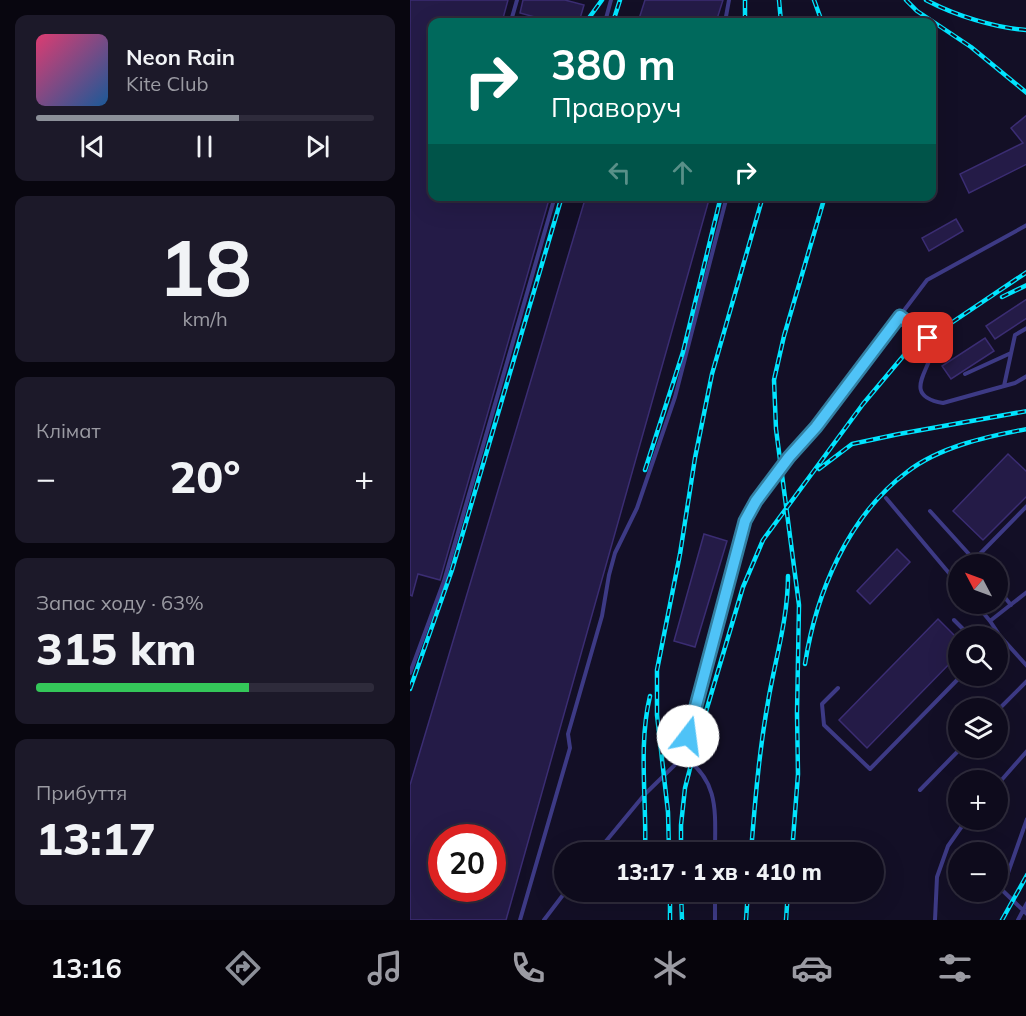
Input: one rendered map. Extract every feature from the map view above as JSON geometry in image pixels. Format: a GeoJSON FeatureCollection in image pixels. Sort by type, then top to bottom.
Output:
{"type":"FeatureCollection","features":[{"type":"Feature","properties":{"kind":"lane"},"geometry":{"type":"LineString","coordinates":[[512,18],[517,0]]}},
{"type":"Feature","properties":{"kind":"lane"},"geometry":{"type":"LineString","coordinates":[[606,18],[610,0]]}},
{"type":"Feature","properties":{"kind":"lane"},"geometry":{"type":"LineString","coordinates":[[726,18],[729,0]]}},
{"type":"Feature","properties":{"kind":"lane"},"geometry":{"type":"LineString","coordinates":[[410,673],[444,581],[554,201]]}},
{"type":"Feature","properties":{"kind":"lane"},"geometry":{"type":"LineString","coordinates":[[520,920],[570,748],[568,734],[602,616],[609,575],[616,553],[637,508],[675,397],[726,201]]}},
{"type":"Feature","properties":{"kind":"lane"},"geometry":{"type":"LineString","coordinates":[[605,842],[645,794],[683,758],[745,521],[756,501],[789,457],[816,427],[927,280],[1026,225]]}},
{"type":"Feature","properties":{"kind":"lane"},"geometry":{"type":"LineString","coordinates":[[900,316],[928,338],[931,344],[932,352],[922,372],[920,383],[923,394],[932,401],[943,403],[1015,383],[1026,376]]}},
{"type":"Feature","properties":{"kind":"lane"},"geometry":{"type":"LineString","coordinates":[[1004,386],[1015,335],[1026,328]]}},
{"type":"Feature","properties":{"kind":"lane"},"geometry":{"type":"LineString","coordinates":[[965,374],[1012,353]]}},
{"type":"Feature","properties":{"kind":"lane"},"geometry":{"type":"LineString","coordinates":[[886,498],[948,572]]}},
{"type":"Feature","properties":{"kind":"lane"},"geometry":{"type":"LineString","coordinates":[[983,554],[1026,506]]}},
{"type":"Feature","properties":{"kind":"lane"},"geometry":{"type":"LineString","coordinates":[[930,511],[969,554]]}},
{"type":"Feature","properties":{"kind":"lane"},"geometry":{"type":"LineString","coordinates":[[990,621],[1026,592]]}},
{"type":"Feature","properties":{"kind":"lane"},"geometry":{"type":"LineString","coordinates":[[1008,601],[1011,605]]}},
{"type":"Feature","properties":{"kind":"lane"},"geometry":{"type":"LineString","coordinates":[[984,614],[993,626]]}},
{"type":"Feature","properties":{"kind":"lane"},"geometry":{"type":"LineString","coordinates":[[954,620],[960,626]]}},
{"type":"Feature","properties":{"kind":"lane"},"geometry":{"type":"LineString","coordinates":[[1008,647],[1026,666]]}},
{"type":"Feature","properties":{"kind":"lane"},"geometry":{"type":"LineString","coordinates":[[1008,700],[1026,681]]}},
{"type":"Feature","properties":{"kind":"lane"},"geometry":{"type":"LineString","coordinates":[[838,688],[822,704],[824,725],[870,769],[951,686]]}},
{"type":"Feature","properties":{"kind":"lane"},"geometry":{"type":"LineString","coordinates":[[1008,772],[1026,751]]}},
{"type":"Feature","properties":{"kind":"lane"},"geometry":{"type":"LineString","coordinates":[[683,758],[692,763],[703,775],[711,789],[715,842]]}},
{"type":"Feature","properties":{"kind":"lane"},"geometry":{"type":"LineString","coordinates":[[920,790],[951,758]]}},
{"type":"Feature","properties":{"kind":"lane"},"geometry":{"type":"LineString","coordinates":[[1025,912],[1002,890],[1026,819]]}},
{"type":"Feature","properties":{"kind":"lane"},"geometry":{"type":"LineString","coordinates":[[935,920],[937,877],[948,846],[959,830]]}},
{"type":"Feature","properties":{"kind":"lane"},"geometry":{"type":"LineString","coordinates":[[544,920],[558,902]]}},
{"type":"Feature","properties":{"kind":"lane"},"geometry":{"type":"LineString","coordinates":[[715,902],[715,920]]}},
{"type":"Feature","properties":{"kind":"lane"},"geometry":{"type":"LineString","coordinates":[[1018,920],[1025,912],[1026,903]]}},
{"type":"Feature","properties":{"kind":"building"},"geometry":{"type":"Polygon","coordinates":[[[410,0],[508,0],[503,18],[428,18],[428,201],[549,201],[440,580],[418,574],[412,596],[410,595],[410,0]]]}},
{"type":"Feature","properties":{"kind":"building"},"geometry":{"type":"Polygon","coordinates":[[[523,0],[565,0],[584,5],[580,18],[538,18],[520,13],[523,0]]]}},
{"type":"Feature","properties":{"kind":"building"},"geometry":{"type":"Polygon","coordinates":[[[645,0],[723,0],[717,18],[639,18],[645,0]]]}},
{"type":"Feature","properties":{"kind":"building"},"geometry":{"type":"Polygon","coordinates":[[[1027,115],[1027,164],[969,193],[960,174],[1023,143],[1011,128],[1027,115]]]}},
{"type":"Feature","properties":{"kind":"building"},"geometry":{"type":"Polygon","coordinates":[[[585,201],[709,201],[506,920],[410,920],[410,785],[585,201]]]}},
{"type":"Feature","properties":{"kind":"building"},"geometry":{"type":"Polygon","coordinates":[[[956,219],[963,231],[929,251],[922,238],[956,219]]]}},
{"type":"Feature","properties":{"kind":"building"},"geometry":{"type":"Polygon","coordinates":[[[1027,299],[1027,318],[995,339],[986,326],[1027,299]]]}},
{"type":"Feature","properties":{"kind":"building"},"geometry":{"type":"Polygon","coordinates":[[[985,338],[994,351],[951,379],[942,366],[985,338]]]}},
{"type":"Feature","properties":{"kind":"building"},"geometry":{"type":"Polygon","coordinates":[[[1008,454],[1027,472],[1027,496],[983,540],[953,511],[1008,454]]]}},
{"type":"Feature","properties":{"kind":"building"},"geometry":{"type":"Polygon","coordinates":[[[704,534],[727,541],[695,647],[674,641],[704,534]]]}},
{"type":"Feature","properties":{"kind":"building"},"geometry":{"type":"Polygon","coordinates":[[[897,549],[910,562],[870,604],[857,591],[897,549]]]}},
{"type":"Feature","properties":{"kind":"building"},"geometry":{"type":"Polygon","coordinates":[[[938,619],[948,629],[948,665],[867,748],[839,720],[938,619]]]}},
{"type":"Feature","properties":{"kind":"railway"},"geometry":{"type":"LineString","coordinates":[[589,18],[602,0]]}},
{"type":"Feature","properties":{"kind":"railway"},"geometry":{"type":"LineString","coordinates":[[614,18],[620,0]]}},
{"type":"Feature","properties":{"kind":"railway"},"geometry":{"type":"LineString","coordinates":[[745,0],[745,18]]}},
{"type":"Feature","properties":{"kind":"railway"},"geometry":{"type":"LineString","coordinates":[[779,0],[781,18]]}},
{"type":"Feature","properties":{"kind":"railway"},"geometry":{"type":"LineString","coordinates":[[814,0],[821,18]]}},
{"type":"Feature","properties":{"kind":"railway"},"geometry":{"type":"LineString","coordinates":[[906,0],[928,18]]}},
{"type":"Feature","properties":{"kind":"railway"},"geometry":{"type":"LineString","coordinates":[[926,0],[975,20],[1027,30]]}},
{"type":"Feature","properties":{"kind":"railway"},"geometry":{"type":"LineString","coordinates":[[936,24],[971,47],[1027,93]]}},
{"type":"Feature","properties":{"kind":"railway"},"geometry":{"type":"LineString","coordinates":[[410,689],[452,570],[561,201]]}},
{"type":"Feature","properties":{"kind":"railway"},"geometry":{"type":"LineString","coordinates":[[645,470],[683,352],[720,201]]}},
{"type":"Feature","properties":{"kind":"railway"},"geometry":{"type":"LineString","coordinates":[[669,842],[668,812],[657,715],[657,670],[712,374],[762,201]]}},
{"type":"Feature","properties":{"kind":"railway"},"geometry":{"type":"LineString","coordinates":[[793,842],[798,774],[799,605],[776,429],[774,380],[784,336],[824,201]]}},
{"type":"Feature","properties":{"kind":"railway"},"geometry":{"type":"LineString","coordinates":[[681,842],[685,788],[696,745],[743,587],[763,540],[863,404],[905,354],[1027,272]]}},
{"type":"Feature","properties":{"kind":"railway"},"geometry":{"type":"LineString","coordinates":[[1002,297],[1027,285]]}},
{"type":"Feature","properties":{"kind":"railway"},"geometry":{"type":"LineString","coordinates":[[819,469],[852,444],[1027,411]]}},
{"type":"Feature","properties":{"kind":"railway"},"geometry":{"type":"LineString","coordinates":[[805,664],[817,610],[838,558],[852,533],[886,490],[920,463],[949,449],[980,439],[1027,429]]}},
{"type":"Feature","properties":{"kind":"railway"},"geometry":{"type":"LineString","coordinates":[[752,842],[762,740],[784,624],[788,576]]}},
{"type":"Feature","properties":{"kind":"railway"},"geometry":{"type":"LineString","coordinates":[[645,842],[644,734],[650,696]]}},
{"type":"Feature","properties":{"kind":"railway"},"geometry":{"type":"LineString","coordinates":[[1002,920],[1027,875]]}},
{"type":"Feature","properties":{"kind":"railway"},"geometry":{"type":"LineString","coordinates":[[670,902],[670,920]]}},
{"type":"Feature","properties":{"kind":"railway"},"geometry":{"type":"LineString","coordinates":[[681,902],[682,920]]}},
{"type":"Feature","properties":{"kind":"railway"},"geometry":{"type":"LineString","coordinates":[[746,920],[747,902]]}},
{"type":"Feature","properties":{"kind":"railway"},"geometry":{"type":"LineString","coordinates":[[786,920],[787,902]]}},
{"type":"Feature","properties":{"kind":"route"},"geometry":{"type":"LineString","coordinates":[[688,736],[745,521],[756,501],[789,457],[816,427],[900,316],[928,338]]}}]}
